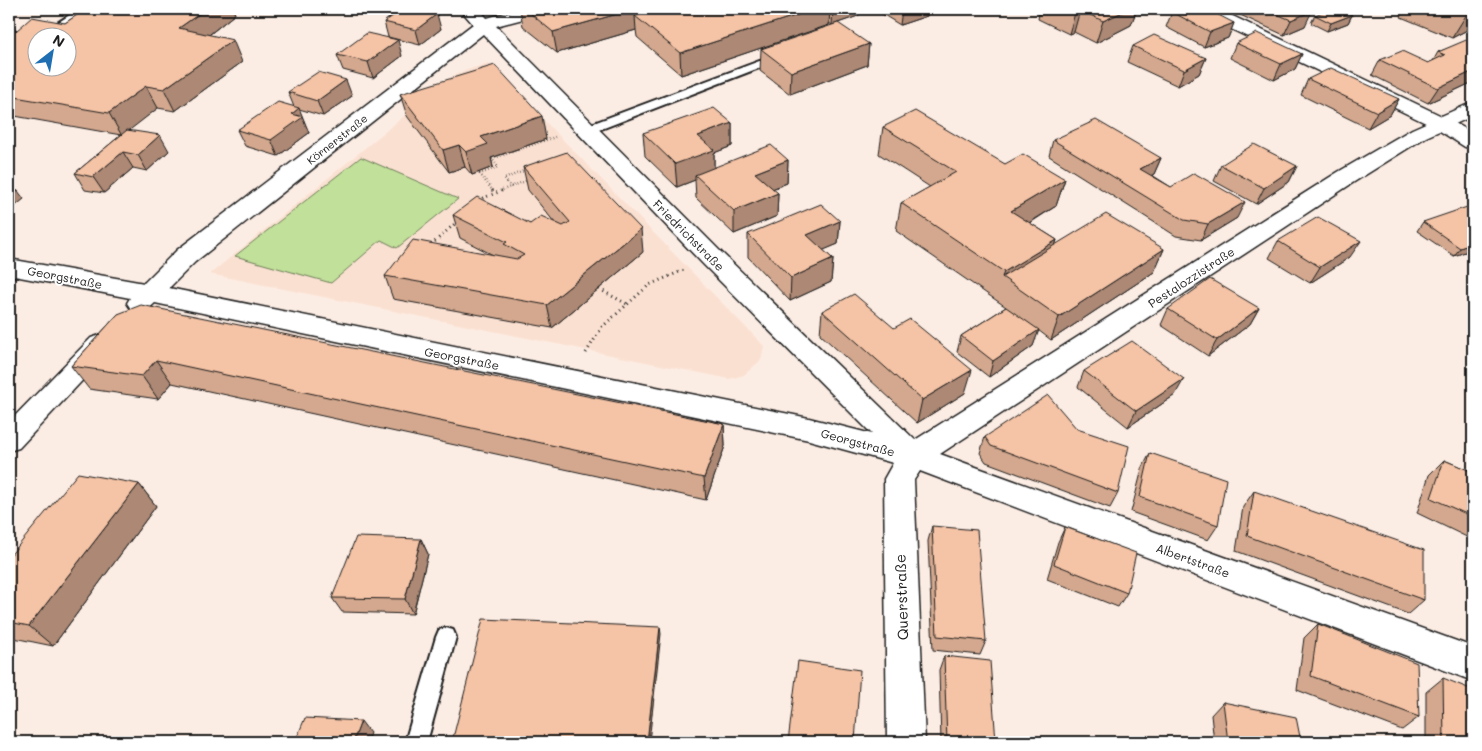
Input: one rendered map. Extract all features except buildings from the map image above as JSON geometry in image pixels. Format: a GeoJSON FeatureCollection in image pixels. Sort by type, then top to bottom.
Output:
{"type":"FeatureCollection","features":[{"type":"Feature","properties":{"kind":"street","name":"Körnerstraße"},"geometry":{"type":"LineString","coordinates":[[9,439],[186,256],[477,16],[540,9]]}},
{"type":"Feature","properties":{"kind":"street"},"geometry":{"type":"LineString","coordinates":[[1204,9],[1439,122],[1473,142]]}},
{"type":"Feature","properties":{"kind":"street","name":"Friedrichstraße"},"geometry":{"type":"LineString","coordinates":[[477,16],[712,258],[914,456]]}},
{"type":"Feature","properties":{"kind":"street","name":"Pestalozzistraße"},"geometry":{"type":"LineString","coordinates":[[914,456],[1346,177],[1439,122],[1473,108]]}},
{"type":"Feature","properties":{"kind":"street","name":"Georgstraße"},"geometry":{"type":"LineString","coordinates":[[9,267],[149,293],[809,429],[914,456]]}},
{"type":"Feature","properties":{"kind":"street","name":"Albertstraße"},"geometry":{"type":"LineString","coordinates":[[914,456],[1473,664]]}},
{"type":"Feature","properties":{"kind":"street","name":"Querstraße"},"geometry":{"type":"LineString","coordinates":[[906,742],[899,479],[914,456]]}},
{"type":"Feature","properties":{"kind":"lane"},"geometry":{"type":"LineString","coordinates":[[55,28],[86,9]]}},
{"type":"Feature","properties":{"kind":"lane"},"geometry":{"type":"LineString","coordinates":[[585,128],[791,52]]}},
{"type":"Feature","properties":{"kind":"lane"},"geometry":{"type":"LineString","coordinates":[[416,742],[446,637]]}},
{"type":"Feature","properties":{"kind":"path"},"geometry":{"type":"LineString","coordinates":[[495,193],[480,174],[498,167],[492,159],[585,128]]}},
{"type":"Feature","properties":{"kind":"path"},"geometry":{"type":"LineString","coordinates":[[490,164],[494,162]]}},
{"type":"Feature","properties":{"kind":"path"},"geometry":{"type":"LineString","coordinates":[[511,187],[504,179],[529,169]]}},
{"type":"Feature","properties":{"kind":"path"},"geometry":{"type":"LineString","coordinates":[[476,204],[483,198],[528,180]]}},
{"type":"Feature","properties":{"kind":"path"},"geometry":{"type":"LineString","coordinates":[[428,247],[462,217]]}},
{"type":"Feature","properties":{"kind":"path"},"geometry":{"type":"LineString","coordinates":[[600,331],[602,327],[649,285],[712,258]]}},
{"type":"Feature","properties":{"kind":"path"},"geometry":{"type":"LineString","coordinates":[[599,290],[627,304]]}},
{"type":"Feature","properties":{"kind":"shaded area"},"geometry":{"type":"Polygon","coordinates":[[[488,63],[764,346],[761,360],[744,375],[730,379],[210,274],[456,74],[488,63]]]}},
{"type":"Feature","properties":{"kind":"green space"},"geometry":{"type":"Polygon","coordinates":[[[361,157],[458,199],[397,248],[381,240],[331,283],[235,256],[361,157]]]}}]}
